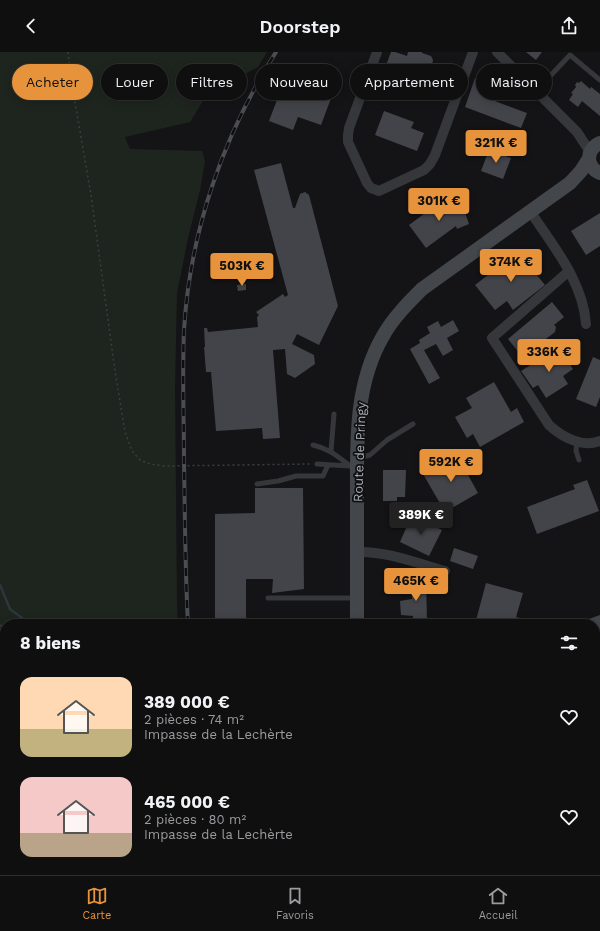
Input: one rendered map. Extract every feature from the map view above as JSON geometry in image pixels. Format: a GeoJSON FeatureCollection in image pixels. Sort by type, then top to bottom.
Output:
{"type":"FeatureCollection","features":[{"type":"Feature","properties":{"kind":"street"},"geometry":{"type":"LineString","coordinates":[[377,52],[348,135],[350,146],[367,182],[371,188],[379,191],[420,172],[430,164],[438,147],[473,52]]}},
{"type":"Feature","properties":{"kind":"street"},"geometry":{"type":"LineString","coordinates":[[496,52],[508,64]]}},
{"type":"Feature","properties":{"kind":"street"},"geometry":{"type":"LineString","coordinates":[[545,100],[577,132],[596,157]]}},
{"type":"Feature","properties":{"kind":"street","name":"Route de Pringy"},"geometry":{"type":"LineString","coordinates":[[357,619],[355,463],[358,415],[366,375],[374,354],[386,331],[407,304],[422,289],[570,183],[596,157]]}},
{"type":"Feature","properties":{"kind":"street"},"geometry":{"type":"LineString","coordinates":[[530,211],[570,271],[580,298],[586,324]]}},
{"type":"Feature","properties":{"kind":"street"},"geometry":{"type":"LineString","coordinates":[[570,271],[492,338],[549,425],[556,431],[577,441],[587,444],[593,444],[600,441]]}},
{"type":"Feature","properties":{"kind":"street"},"geometry":{"type":"LineString","coordinates":[[357,552],[385,554],[445,571]]}},
{"type":"Feature","properties":{"kind":"lane"},"geometry":{"type":"LineString","coordinates":[[552,74],[570,55],[600,80]]}},
{"type":"Feature","properties":{"kind":"lane"},"geometry":{"type":"LineString","coordinates":[[331,451],[334,414]]}},
{"type":"Feature","properties":{"kind":"lane"},"geometry":{"type":"LineString","coordinates":[[317,464],[355,463],[370,455],[387,440],[413,424]]}},
{"type":"Feature","properties":{"kind":"lane"},"geometry":{"type":"LineString","coordinates":[[577,441],[576,450],[579,460]]}},
{"type":"Feature","properties":{"kind":"lane"},"geometry":{"type":"LineString","coordinates":[[313,445],[324,447],[355,463]]}},
{"type":"Feature","properties":{"kind":"lane"},"geometry":{"type":"LineString","coordinates":[[257,484],[278,481],[296,476],[323,476],[328,464]]}},
{"type":"Feature","properties":{"kind":"lane"},"geometry":{"type":"LineString","coordinates":[[268,598],[357,598]]}},
{"type":"Feature","properties":{"kind":"path"},"geometry":{"type":"LineString","coordinates":[[68,52],[71,79],[90,187],[115,371],[125,432],[132,451],[140,460],[150,464],[173,466],[317,464]]}},
{"type":"Feature","properties":{"kind":"shaded area"},"geometry":{"type":"Polygon","coordinates":[[[0,52],[267,52],[260,64],[255,64],[255,69],[247,73],[247,64],[176,64],[176,100],[204,100],[190,122],[125,137],[130,149],[202,151],[205,161],[177,293],[175,387],[178,619],[0,619],[0,52]]]}},
{"type":"Feature","properties":{"kind":"building"},"geometry":{"type":"Polygon","coordinates":[[[391,52],[407,56],[408,52],[422,52],[431,56],[433,60],[432,64],[386,64],[391,52]]]}},
{"type":"Feature","properties":{"kind":"building"},"geometry":{"type":"Polygon","coordinates":[[[526,52],[542,52],[536,60],[526,52]]]}},
{"type":"Feature","properties":{"kind":"building"},"geometry":{"type":"Polygon","coordinates":[[[475,78],[476,100],[492,100],[527,113],[521,128],[465,107],[475,78]]]}},
{"type":"Feature","properties":{"kind":"building"},"geometry":{"type":"Polygon","coordinates":[[[581,81],[590,89],[591,87],[600,94],[600,116],[582,101],[578,107],[569,100],[573,94],[571,93],[576,87],[575,85],[577,82],[579,83],[581,81]]]}},
{"type":"Feature","properties":{"kind":"building"},"geometry":{"type":"Polygon","coordinates":[[[277,100],[330,100],[321,125],[298,117],[293,130],[269,121],[277,100]]]}},
{"type":"Feature","properties":{"kind":"building"},"geometry":{"type":"Polygon","coordinates":[[[384,111],[414,122],[411,128],[424,133],[417,151],[375,135],[384,111]]]}},
{"type":"Feature","properties":{"kind":"building"},"geometry":{"type":"Polygon","coordinates":[[[489,150],[511,158],[503,179],[481,171],[489,150]]]}},
{"type":"Feature","properties":{"kind":"building"},"geometry":{"type":"Polygon","coordinates":[[[281,163],[293,208],[295,208],[300,194],[305,192],[309,195],[338,306],[319,345],[297,334],[292,344],[314,355],[315,364],[295,378],[287,374],[285,349],[273,350],[280,438],[263,439],[262,428],[216,431],[211,372],[206,372],[204,328],[207,328],[208,332],[258,327],[257,317],[259,315],[256,312],[283,294],[285,297],[288,295],[254,170],[281,163]]]}},
{"type":"Feature","properties":{"kind":"building"},"geometry":{"type":"Polygon","coordinates":[[[444,199],[448,204],[456,200],[462,208],[463,207],[469,224],[457,229],[456,226],[426,248],[409,225],[444,199]]]}},
{"type":"Feature","properties":{"kind":"building"},"geometry":{"type":"Polygon","coordinates":[[[600,213],[600,246],[586,255],[571,231],[600,213]]]}},
{"type":"Feature","properties":{"kind":"building"},"geometry":{"type":"Polygon","coordinates":[[[519,253],[523,258],[526,255],[530,260],[527,263],[545,285],[513,310],[507,301],[495,310],[475,285],[511,257],[512,259],[519,253]]]}},
{"type":"Feature","properties":{"kind":"building"},"geometry":{"type":"Polygon","coordinates":[[[246,284],[246,290],[238,291],[237,285],[246,284]]]}},
{"type":"Feature","properties":{"kind":"building"},"geometry":{"type":"Polygon","coordinates":[[[552,302],[564,317],[554,325],[556,327],[555,332],[538,345],[536,341],[520,354],[508,339],[552,302]]]}},
{"type":"Feature","properties":{"kind":"building"},"geometry":{"type":"Polygon","coordinates":[[[453,320],[459,331],[447,338],[453,350],[443,356],[436,344],[424,350],[440,378],[429,384],[410,349],[420,343],[419,340],[430,333],[427,327],[438,321],[441,327],[453,320]]]}},
{"type":"Feature","properties":{"kind":"building"},"geometry":{"type":"Polygon","coordinates":[[[559,347],[573,369],[563,376],[568,384],[546,398],[538,385],[533,388],[521,371],[559,347]]]}},
{"type":"Feature","properties":{"kind":"building"},"geometry":{"type":"Polygon","coordinates":[[[593,357],[600,360],[600,397],[596,407],[576,399],[593,357]]]}},
{"type":"Feature","properties":{"kind":"building"},"geometry":{"type":"Polygon","coordinates":[[[494,382],[511,412],[517,408],[524,422],[480,447],[473,434],[467,438],[455,417],[472,408],[466,398],[494,382]]]}},
{"type":"Feature","properties":{"kind":"building"},"geometry":{"type":"Polygon","coordinates":[[[457,455],[478,493],[445,512],[423,474],[457,455]]]}},
{"type":"Feature","properties":{"kind":"building"},"geometry":{"type":"Polygon","coordinates":[[[383,470],[406,470],[405,497],[397,497],[397,501],[383,501],[383,470]]]}},
{"type":"Feature","properties":{"kind":"building"},"geometry":{"type":"Polygon","coordinates":[[[587,480],[599,511],[537,534],[527,507],[575,489],[573,485],[587,480]]]}},
{"type":"Feature","properties":{"kind":"building"},"geometry":{"type":"Polygon","coordinates":[[[255,488],[303,488],[304,589],[272,593],[273,579],[246,579],[246,619],[215,619],[215,514],[255,513],[255,488]]]}},
{"type":"Feature","properties":{"kind":"building"},"geometry":{"type":"Polygon","coordinates":[[[417,518],[442,530],[429,556],[400,542],[410,519],[415,521],[417,518]]]}},
{"type":"Feature","properties":{"kind":"building"},"geometry":{"type":"Polygon","coordinates":[[[454,548],[478,556],[473,569],[450,561],[454,548]]]}},
{"type":"Feature","properties":{"kind":"building"},"geometry":{"type":"Polygon","coordinates":[[[426,578],[427,619],[413,619],[413,616],[401,615],[400,601],[412,599],[411,579],[426,578]]]}},
{"type":"Feature","properties":{"kind":"building"},"geometry":{"type":"Polygon","coordinates":[[[486,583],[523,593],[516,617],[523,619],[476,619],[486,583]]]}},
{"type":"Feature","properties":{"kind":"building"},"geometry":{"type":"Polygon","coordinates":[[[600,615],[600,619],[589,619],[600,615]]]}},
{"type":"Feature","properties":{"kind":"waterway"},"geometry":{"type":"LineString","coordinates":[[0,585],[10,609],[23,619]]}},
{"type":"Feature","properties":{"kind":"railway"},"geometry":{"type":"LineString","coordinates":[[188,619],[185,542],[183,379],[184,330],[193,257],[212,185],[225,151],[240,117],[276,52]]}}]}
